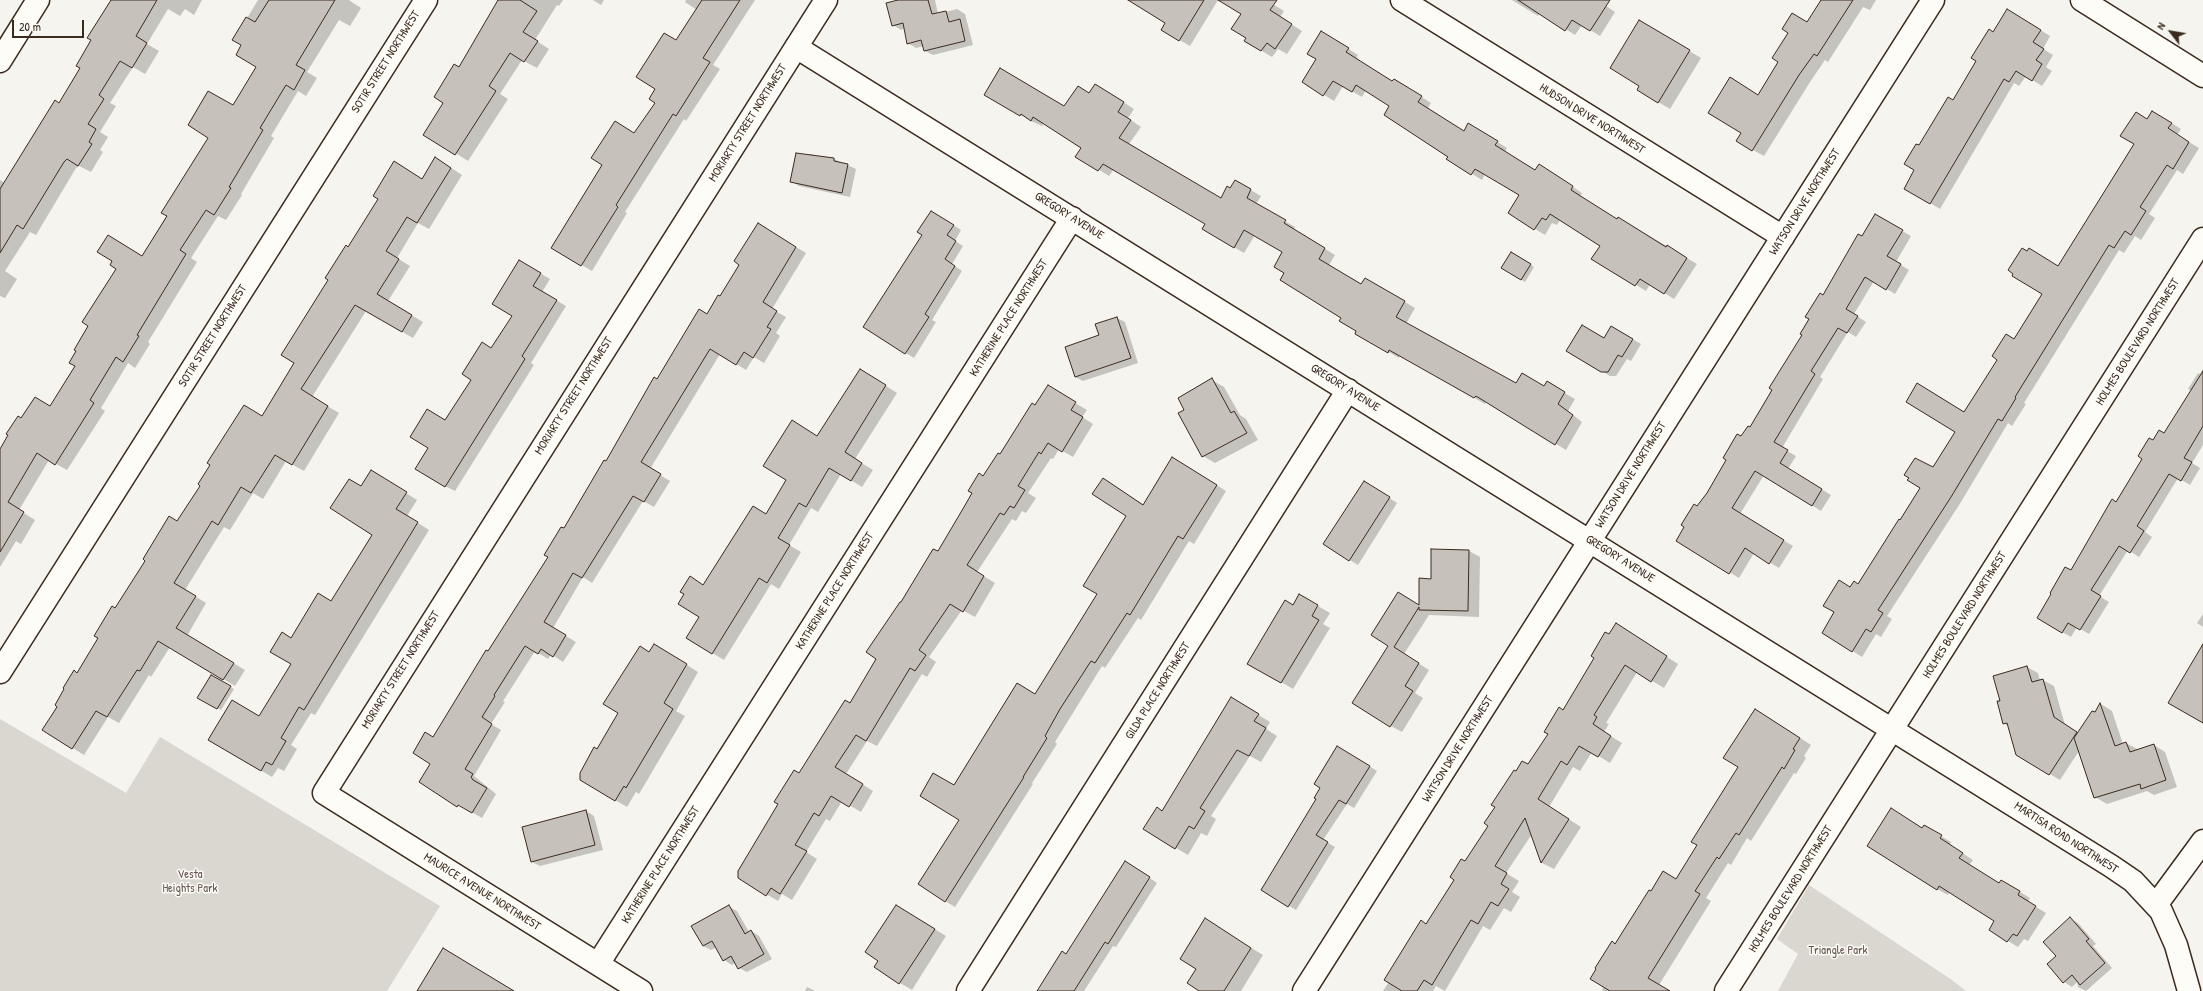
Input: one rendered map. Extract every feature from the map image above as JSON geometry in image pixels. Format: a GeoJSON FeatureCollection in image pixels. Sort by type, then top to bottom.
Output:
{"type":"FeatureCollection","features":[{"type":"Feature","properties":{"kind":"street"},"geometry":{"type":"LineString","coordinates":[[0,60],[38,0]]}},
{"type":"Feature","properties":{"kind":"street","name":"SOTIR STREET NORTHWEST"},"geometry":{"type":"LineString","coordinates":[[0,672],[426,0]]}},
{"type":"Feature","properties":{"kind":"street","name":"MORIARTY STREET NORTHWEST"},"geometry":{"type":"LineString","coordinates":[[324,793],[826,0]]}},
{"type":"Feature","properties":{"kind":"street","name":"HUDSON DRIVE NORTHWEST"},"geometry":{"type":"LineString","coordinates":[[1402,0],[1783,237]]}},
{"type":"Feature","properties":{"kind":"street","name":"WATSON DRIVE NORTHWEST"},"geometry":{"type":"LineString","coordinates":[[1304,991],[1933,0]]}},
{"type":"Feature","properties":{"kind":"street"},"geometry":{"type":"LineString","coordinates":[[2082,0],[2203,76]]}},
{"type":"Feature","properties":{"kind":"street","name":"GREGORY AVENUE"},"geometry":{"type":"LineString","coordinates":[[796,47],[1893,729]]}},
{"type":"Feature","properties":{"kind":"street","name":"KATHERINE PLACE NORTHWEST"},"geometry":{"type":"LineString","coordinates":[[598,964],[1072,218]]}},
{"type":"Feature","properties":{"kind":"street","name":"HOLMES BOULEVARD NORTHWEST"},"geometry":{"type":"LineString","coordinates":[[1726,991],[2203,239]]}},
{"type":"Feature","properties":{"kind":"street","name":"GILDA PLACE NORTHWEST"},"geometry":{"type":"LineString","coordinates":[[968,991],[1348,390]]}},
{"type":"Feature","properties":{"kind":"street","name":"MARTISA ROAD NORTHWEST"},"geometry":{"type":"LineString","coordinates":[[1893,729],[2111,866],[2133,882],[2161,911],[2176,945],[2189,991]]}},
{"type":"Feature","properties":{"kind":"street","name":"MAURICE AVENUE NORTHWEST"},"geometry":{"type":"LineString","coordinates":[[324,793],[641,991]]}},
{"type":"Feature","properties":{"kind":"street"},"geometry":{"type":"LineString","coordinates":[[2156,905],[2203,841]]}},
{"type":"Feature","properties":{"kind":"green space","name":"Vesta Heights Park"},"geometry":{"type":"Polygon","coordinates":[[[0,719],[126,793],[160,737],[440,906],[387,991],[0,991],[0,719]]]}},
{"type":"Feature","properties":{"kind":"green space","name":"Triangle Park"},"geometry":{"type":"Polygon","coordinates":[[[1809,885],[1952,980],[1966,991],[1778,991],[1798,954],[1777,939],[1809,885]]]}},
{"type":"Feature","properties":{"kind":"building"},"geometry":{"type":"Polygon","coordinates":[[[111,0],[157,0],[136,36],[147,43],[132,68],[120,61],[99,95],[104,99],[88,124],[96,129],[89,142],[92,144],[78,166],[67,159],[64,162],[23,229],[17,225],[0,253],[0,189],[55,100],[59,103],[80,68],[76,66],[91,40],[87,38],[111,0]]]}},
{"type":"Feature","properties":{"kind":"building"},"geometry":{"type":"Polygon","coordinates":[[[269,0],[335,0],[296,65],[305,70],[294,90],[286,85],[260,128],[263,130],[229,187],[231,188],[214,215],[206,210],[180,250],[186,254],[137,335],[139,336],[123,362],[116,357],[90,400],[94,403],[55,465],[37,453],[8,502],[24,512],[0,552],[0,449],[8,435],[6,434],[18,416],[21,418],[35,397],[50,406],[75,366],[69,363],[76,351],[74,350],[88,326],[82,322],[116,269],[110,265],[112,261],[97,252],[108,235],[142,256],[167,216],[161,213],[208,138],[188,125],[208,91],[233,105],[256,67],[236,55],[241,45],[232,40],[246,17],[255,22],[269,0]]]}},
{"type":"Feature","properties":{"kind":"building"},"geometry":{"type":"Polygon","coordinates":[[[498,0],[520,0],[537,11],[523,32],[538,41],[524,62],[510,53],[489,86],[496,91],[455,155],[423,135],[443,103],[434,97],[454,64],[459,67],[498,0]]]}},
{"type":"Feature","properties":{"kind":"building"},"geometry":{"type":"Polygon","coordinates":[[[702,0],[740,0],[703,58],[710,62],[676,116],[673,114],[616,205],[618,207],[581,266],[551,248],[602,165],[591,158],[615,121],[634,133],[655,103],[649,99],[655,89],[636,77],[664,33],[676,40],[702,0]]]}},
{"type":"Feature","properties":{"kind":"building"},"geometry":{"type":"Polygon","coordinates":[[[898,0],[928,0],[932,14],[946,11],[949,22],[960,19],[965,41],[924,51],[921,40],[907,44],[903,23],[892,26],[886,3],[898,0]]]}},
{"type":"Feature","properties":{"kind":"building"},"geometry":{"type":"Polygon","coordinates":[[[1128,0],[1204,0],[1179,41],[1161,30],[1165,23],[1128,0]]]}},
{"type":"Feature","properties":{"kind":"building"},"geometry":{"type":"Polygon","coordinates":[[[1218,0],[1277,0],[1270,10],[1292,24],[1275,49],[1267,43],[1261,51],[1244,41],[1246,38],[1231,29],[1241,14],[1218,0]]]}},
{"type":"Feature","properties":{"kind":"building"},"geometry":{"type":"Polygon","coordinates":[[[1518,0],[1610,0],[1590,31],[1572,20],[1565,31],[1518,0]]]}},
{"type":"Feature","properties":{"kind":"building"},"geometry":{"type":"Polygon","coordinates":[[[1821,0],[1853,0],[1817,56],[1814,54],[1799,75],[1752,151],[1736,141],[1741,133],[1708,113],[1730,77],[1758,95],[1778,62],[1772,58],[1788,33],[1782,29],[1792,13],[1807,22],[1821,0]]]}},
{"type":"Feature","properties":{"kind":"building"},"geometry":{"type":"Polygon","coordinates":[[[2007,9],[2041,30],[2033,42],[2044,49],[2036,60],[2042,64],[2032,81],[2016,71],[2009,82],[2004,79],[1930,204],[1904,189],[1914,170],[1904,164],[1916,144],[1919,145],[1948,97],[1953,100],[1976,61],[1971,58],[1989,29],[1993,32],[2007,9]]]}},
{"type":"Feature","properties":{"kind":"building"},"geometry":{"type":"Polygon","coordinates":[[[1639,20],[1690,50],[1658,103],[1637,90],[1639,86],[1610,68],[1639,20]]]}},
{"type":"Feature","properties":{"kind":"building"},"geometry":{"type":"Polygon","coordinates":[[[1321,31],[1349,48],[1346,52],[1392,81],[1394,79],[1422,96],[1418,102],[1464,131],[1468,123],[1498,141],[1495,145],[1535,170],[1539,164],[1573,186],[1571,190],[1617,219],[1618,217],[1666,247],[1667,245],[1687,258],[1664,294],[1640,279],[1635,286],[1591,259],[1600,246],[1550,214],[1546,220],[1542,218],[1534,230],[1508,213],[1519,195],[1475,169],[1471,175],[1446,159],[1448,157],[1384,115],[1389,106],[1356,85],[1352,92],[1333,81],[1323,96],[1302,82],[1316,59],[1307,54],[1321,31]]]}},
{"type":"Feature","properties":{"kind":"building"},"geometry":{"type":"Polygon","coordinates":[[[1000,68],[1064,106],[1078,86],[1089,93],[1095,84],[1124,102],[1118,112],[1131,120],[1119,138],[1221,198],[1227,186],[1230,188],[1235,180],[1251,189],[1247,198],[1286,220],[1284,223],[1325,248],[1319,259],[1361,284],[1365,278],[1405,301],[1396,317],[1516,383],[1522,373],[1544,386],[1547,381],[1565,392],[1558,404],[1573,415],[1555,445],[1476,396],[1474,398],[1389,350],[1388,353],[1355,334],[1356,331],[1339,321],[1341,318],[1280,280],[1284,273],[1274,267],[1282,252],[1244,230],[1234,248],[1202,229],[1205,224],[1103,164],[1098,171],[1075,157],[1081,148],[1033,117],[1031,121],[1021,114],[1020,116],[984,95],[1000,68]]]}},
{"type":"Feature","properties":{"kind":"building"},"geometry":{"type":"Polygon","coordinates":[[[2152,111],[2172,123],[2168,128],[2189,142],[2173,169],[2167,165],[2140,207],[2146,211],[2131,235],[2125,231],[2114,248],[2109,245],[2015,397],[2016,398],[2002,421],[1998,419],[1951,497],[1878,610],[1883,613],[1871,632],[1866,629],[1852,652],[1822,633],[1834,612],[1823,606],[1839,580],[1850,587],[1854,581],[1858,584],[1920,488],[1907,480],[1909,478],[1904,475],[1915,458],[1933,467],[1955,432],[1906,402],[1917,383],[1964,412],[1997,360],[1992,356],[2006,334],[2014,339],[2042,294],[2012,276],[2013,274],[2008,270],[2022,248],[2027,251],[2029,248],[2058,266],[2134,144],[2120,136],[2136,112],[2147,119],[2152,111]]]}},
{"type":"Feature","properties":{"kind":"building"},"geometry":{"type":"Polygon","coordinates":[[[796,153],[834,158],[834,161],[848,164],[842,193],[790,182],[796,153]]]}},
{"type":"Feature","properties":{"kind":"building"},"geometry":{"type":"Polygon","coordinates":[[[435,157],[451,168],[417,223],[407,217],[386,251],[399,259],[377,294],[412,315],[402,332],[355,305],[301,389],[328,406],[292,465],[275,455],[251,493],[241,487],[218,525],[212,521],[174,583],[196,596],[176,628],[234,663],[223,680],[158,641],[140,671],[137,670],[107,717],[96,711],[72,749],[42,730],[57,707],[55,705],[64,689],[63,688],[74,670],[77,673],[98,638],[94,636],[112,606],[115,608],[145,561],[143,559],[169,516],[177,521],[200,486],[198,484],[210,465],[207,463],[244,405],[262,416],[294,363],[281,355],[328,280],[325,278],[346,245],[348,247],[378,199],[373,196],[394,161],[422,179],[435,157]]]}},
{"type":"Feature","properties":{"kind":"building"},"geometry":{"type":"Polygon","coordinates":[[[931,211],[954,225],[947,235],[956,241],[945,259],[955,266],[925,314],[929,317],[905,354],[863,327],[922,235],[917,232],[931,211]]]}},
{"type":"Feature","properties":{"kind":"building"},"geometry":{"type":"Polygon","coordinates":[[[1875,214],[1903,230],[1887,256],[1901,264],[1886,290],[1865,277],[1846,309],[1858,316],[1847,333],[1838,328],[1811,371],[1815,374],[1774,442],[1788,450],[1780,463],[1822,489],[1812,506],[1755,471],[1732,508],[1784,540],[1769,564],[1745,548],[1729,574],[1676,541],[1684,527],[1681,525],[1694,504],[1697,506],[1707,493],[1726,460],[1723,458],[1737,434],[1741,436],[1748,426],[1750,427],[1772,390],[1769,388],[1802,335],[1800,334],[1809,319],[1805,317],[1820,293],[1823,295],[1858,234],[1862,236],[1875,214]]]}},
{"type":"Feature","properties":{"kind":"building"},"geometry":{"type":"Polygon","coordinates":[[[758,223],[796,247],[763,302],[777,311],[767,327],[771,329],[753,358],[744,352],[736,365],[710,349],[641,462],[661,474],[644,502],[633,496],[582,578],[573,573],[544,622],[566,635],[553,657],[541,649],[538,654],[525,646],[494,695],[495,696],[482,717],[492,724],[465,769],[473,774],[471,777],[473,780],[487,788],[472,813],[458,805],[457,807],[419,782],[430,764],[413,753],[425,732],[433,737],[486,650],[488,651],[548,557],[544,555],[561,527],[564,528],[604,460],[606,461],[654,377],[657,379],[699,309],[707,314],[718,295],[720,296],[739,265],[734,261],[758,223]]]}},
{"type":"Feature","properties":{"kind":"building"},"geometry":{"type":"Polygon","coordinates":[[[1511,252],[1531,264],[1521,280],[1501,268],[1511,252]]]}},
{"type":"Feature","properties":{"kind":"building"},"geometry":{"type":"Polygon","coordinates":[[[519,260],[541,273],[533,286],[557,300],[522,356],[525,359],[445,487],[415,469],[428,448],[410,437],[427,409],[445,420],[471,380],[462,374],[482,342],[491,348],[512,316],[492,304],[519,260]]]}},
{"type":"Feature","properties":{"kind":"building"},"geometry":{"type":"Polygon","coordinates":[[[1117,317],[1131,358],[1075,377],[1065,347],[1099,335],[1095,324],[1117,317]]]}},
{"type":"Feature","properties":{"kind":"building"},"geometry":{"type":"Polygon","coordinates":[[[1582,325],[1604,338],[1611,326],[1633,339],[1622,357],[1618,355],[1608,372],[1601,372],[1566,351],[1582,325]]]}},
{"type":"Feature","properties":{"kind":"building"},"geometry":{"type":"Polygon","coordinates":[[[860,369],[886,385],[845,452],[862,463],[851,481],[829,468],[806,507],[799,503],[778,538],[790,545],[767,583],[759,578],[712,654],[686,638],[699,617],[678,604],[684,594],[680,592],[690,576],[703,585],[753,506],[766,514],[786,480],[763,466],[792,420],[817,436],[860,369]]]}},
{"type":"Feature","properties":{"kind":"building"},"geometry":{"type":"Polygon","coordinates":[[[2203,371],[2203,426],[2184,458],[2192,462],[2181,481],[2169,474],[2137,526],[2144,531],[2130,553],[2119,546],[2091,590],[2101,596],[2080,630],[2068,623],[2062,633],[2037,618],[2065,567],[2071,570],[2112,499],[2116,502],[2142,459],[2138,456],[2149,438],[2153,440],[2159,430],[2164,433],[2203,371]]]}},
{"type":"Feature","properties":{"kind":"building"},"geometry":{"type":"Polygon","coordinates":[[[1212,378],[1231,413],[1234,411],[1247,433],[1202,457],[1178,413],[1184,410],[1178,398],[1212,378]]]}},
{"type":"Feature","properties":{"kind":"building"},"geometry":{"type":"Polygon","coordinates":[[[1048,385],[1076,402],[1071,410],[1083,417],[1062,452],[1048,443],[1041,454],[1039,452],[1018,486],[1025,490],[1014,508],[1010,506],[1004,515],[1000,513],[967,565],[984,576],[963,612],[950,604],[919,650],[926,655],[915,671],[910,668],[866,741],[856,735],[835,767],[863,784],[849,807],[831,796],[819,816],[814,813],[795,845],[807,851],[780,894],[771,888],[766,896],[738,878],[738,871],[778,804],[774,802],[794,770],[799,773],[845,700],[850,703],[876,659],[866,652],[901,602],[933,549],[938,551],[972,493],[968,491],[979,473],[983,476],[998,453],[1000,454],[1032,403],[1035,405],[1048,385]]]}},
{"type":"Feature","properties":{"kind":"building"},"geometry":{"type":"Polygon","coordinates":[[[1172,457],[1217,485],[1183,539],[1178,536],[1130,615],[1127,613],[1095,663],[1091,661],[1060,709],[1045,736],[1047,738],[1024,777],[945,902],[918,884],[959,820],[920,796],[933,773],[954,785],[1017,683],[1035,694],[1097,594],[1083,586],[1126,516],[1092,494],[1103,478],[1143,505],[1172,457]]]}},
{"type":"Feature","properties":{"kind":"building"},"geometry":{"type":"Polygon","coordinates":[[[371,470],[407,492],[396,509],[418,522],[304,710],[299,707],[281,738],[286,741],[272,765],[266,762],[261,771],[208,740],[232,700],[259,716],[291,664],[270,652],[282,632],[291,638],[318,593],[331,601],[372,535],[330,508],[349,479],[361,486],[371,470]]]}},
{"type":"Feature","properties":{"kind":"building"},"geometry":{"type":"Polygon","coordinates":[[[1364,481],[1390,497],[1349,561],[1323,544],[1364,481]]]}},
{"type":"Feature","properties":{"kind":"building"},"geometry":{"type":"Polygon","coordinates":[[[1431,549],[1469,550],[1468,611],[1419,610],[1419,607],[1394,647],[1419,663],[1405,686],[1413,691],[1390,727],[1352,703],[1388,646],[1371,635],[1398,592],[1419,605],[1419,578],[1431,579],[1431,549]]]}},
{"type":"Feature","properties":{"kind":"building"},"geometry":{"type":"Polygon","coordinates":[[[1299,594],[1318,605],[1312,616],[1319,620],[1281,683],[1247,664],[1285,600],[1293,605],[1299,594]]]}},
{"type":"Feature","properties":{"kind":"building"},"geometry":{"type":"Polygon","coordinates":[[[1616,623],[1667,656],[1651,682],[1625,665],[1594,715],[1597,717],[1593,724],[1611,736],[1598,757],[1579,746],[1567,765],[1561,761],[1538,799],[1569,819],[1541,863],[1525,818],[1495,866],[1507,873],[1501,884],[1509,889],[1498,906],[1491,902],[1478,924],[1471,920],[1432,985],[1424,980],[1417,991],[1402,991],[1384,980],[1421,920],[1426,924],[1454,880],[1450,877],[1461,859],[1465,861],[1488,826],[1484,823],[1495,807],[1491,805],[1514,770],[1516,771],[1522,761],[1528,764],[1548,734],[1544,732],[1559,707],[1563,710],[1594,658],[1591,656],[1605,632],[1609,634],[1616,623]]]}},
{"type":"Feature","properties":{"kind":"building"},"geometry":{"type":"Polygon","coordinates":[[[654,644],[687,664],[664,703],[673,709],[626,788],[624,786],[615,801],[580,780],[580,773],[594,747],[597,749],[618,713],[603,704],[640,646],[649,652],[654,644]]]}},
{"type":"Feature","properties":{"kind":"building"},"geometry":{"type":"Polygon","coordinates":[[[2203,644],[2203,723],[2168,703],[2203,644]]]}},
{"type":"Feature","properties":{"kind":"building"},"geometry":{"type":"Polygon","coordinates":[[[2027,666],[2032,682],[2043,679],[2054,717],[2077,732],[2049,775],[2016,755],[2007,723],[2003,724],[1997,701],[2000,701],[1993,676],[2027,666]]]}},
{"type":"Feature","properties":{"kind":"building"},"geometry":{"type":"Polygon","coordinates":[[[211,675],[231,686],[217,709],[197,698],[211,675]]]}},
{"type":"Feature","properties":{"kind":"building"},"geometry":{"type":"Polygon","coordinates":[[[1231,697],[1259,714],[1254,721],[1266,728],[1249,756],[1237,750],[1200,808],[1205,811],[1194,829],[1189,826],[1175,849],[1143,829],[1157,807],[1162,811],[1231,697]]]}},
{"type":"Feature","properties":{"kind":"building"},"geometry":{"type":"Polygon","coordinates":[[[2100,703],[2115,746],[2126,742],[2130,752],[2154,744],[2166,780],[2141,789],[2140,784],[2094,798],[2074,738],[2092,711],[2095,712],[2100,703]]]}},
{"type":"Feature","properties":{"kind":"building"},"geometry":{"type":"Polygon","coordinates":[[[1755,709],[1800,738],[1793,749],[1795,750],[1784,769],[1782,767],[1739,835],[1736,833],[1719,859],[1717,857],[1695,891],[1700,894],[1648,978],[1670,991],[1610,991],[1590,979],[1596,969],[1595,968],[1612,941],[1615,944],[1649,890],[1651,891],[1663,871],[1676,879],[1697,845],[1691,842],[1738,767],[1723,758],[1755,709]]]}},
{"type":"Feature","properties":{"kind":"building"},"geometry":{"type":"Polygon","coordinates":[[[1337,746],[1370,766],[1346,804],[1339,800],[1316,835],[1328,842],[1288,907],[1261,890],[1316,799],[1314,798],[1320,788],[1314,784],[1337,746]]]}},
{"type":"Feature","properties":{"kind":"building"},"geometry":{"type":"Polygon","coordinates":[[[1891,808],[1922,828],[1924,825],[1942,835],[1940,838],[1963,853],[1959,858],[1999,883],[2001,880],[2020,891],[2018,895],[2036,906],[2017,936],[2013,934],[2007,942],[1989,930],[1994,921],[1939,886],[1937,890],[1867,846],[1891,808]]]}},
{"type":"Feature","properties":{"kind":"building"},"geometry":{"type":"Polygon","coordinates":[[[586,810],[595,845],[531,862],[522,827],[586,810]]]}},
{"type":"Feature","properties":{"kind":"building"},"geometry":{"type":"Polygon","coordinates":[[[1125,861],[1150,877],[1108,944],[1105,942],[1074,991],[1037,991],[1062,951],[1066,954],[1125,861]]]}},
{"type":"Feature","properties":{"kind":"building"},"geometry":{"type":"Polygon","coordinates":[[[729,905],[745,934],[751,930],[764,954],[738,969],[731,956],[723,961],[712,941],[703,946],[691,926],[729,905]]]}},
{"type":"Feature","properties":{"kind":"building"},"geometry":{"type":"Polygon","coordinates":[[[896,905],[935,929],[899,984],[874,967],[878,961],[865,952],[896,905]]]}},
{"type":"Feature","properties":{"kind":"building"},"geometry":{"type":"Polygon","coordinates":[[[2070,917],[2089,939],[2086,941],[2105,963],[2080,985],[2072,975],[2063,983],[2047,964],[2056,956],[2043,942],[2070,917]]]}},
{"type":"Feature","properties":{"kind":"building"},"geometry":{"type":"Polygon","coordinates":[[[1205,918],[1251,948],[1224,991],[1199,991],[1187,983],[1196,969],[1180,959],[1205,918]]]}},
{"type":"Feature","properties":{"kind":"building"},"geometry":{"type":"Polygon","coordinates":[[[443,948],[514,991],[417,991],[443,948]]]}}]}
